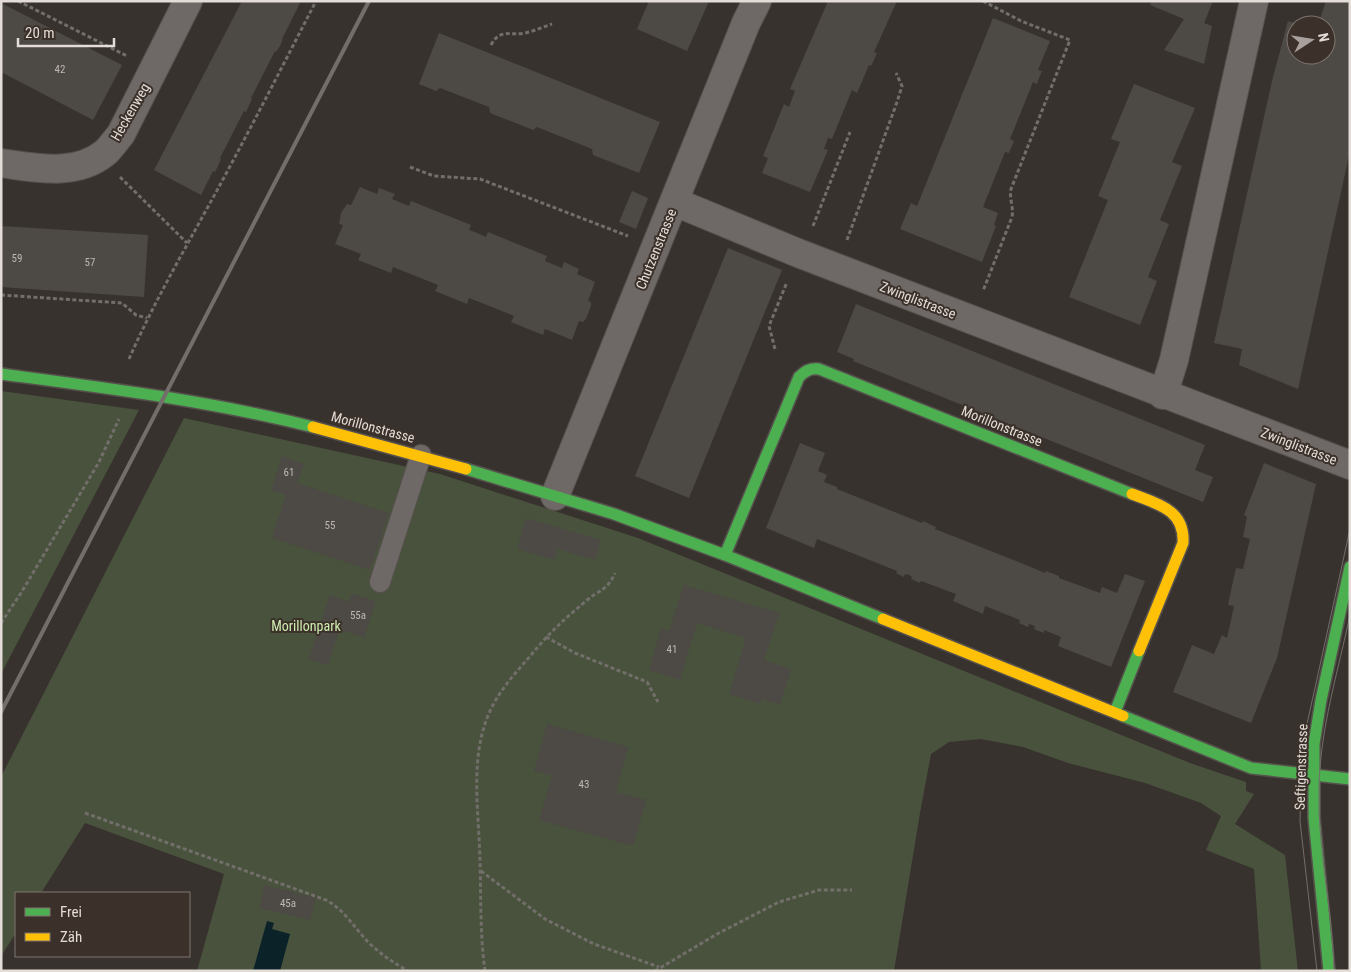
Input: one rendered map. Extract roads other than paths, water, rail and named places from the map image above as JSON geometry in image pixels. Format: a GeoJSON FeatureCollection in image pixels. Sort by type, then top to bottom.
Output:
{"type":"FeatureCollection","features":[{"type":"Feature","properties":{"kind":"street","name":"Heckenweg"},"geometry":{"type":"LineString","coordinates":[[1,164],[47,169],[69,169],[89,163],[101,155],[121,134],[188,1]]}},
{"type":"Feature","properties":{"kind":"street","name":"Chutzenstrasse"},"geometry":{"type":"LineString","coordinates":[[555,496],[746,23],[757,1]]}},
{"type":"Feature","properties":{"kind":"street"},"geometry":{"type":"LineString","coordinates":[[1163,394],[1174,360],[1254,1]]}},
{"type":"Feature","properties":{"kind":"street","name":"Zwinglistrasse"},"geometry":{"type":"LineString","coordinates":[[674,202],[798,253],[1350,465]]}},
{"type":"Feature","properties":{"kind":"street","name":"Morillonstrasse"},"geometry":{"type":"LineString","coordinates":[[726,555],[799,377],[806,370],[812,368],[819,369],[1148,500],[1166,508],[1179,518],[1183,526],[1183,542],[1115,712]]}},
{"type":"Feature","properties":{"kind":"street","name":"Morillonstrasse"},"geometry":{"type":"LineString","coordinates":[[1,374],[123,390],[274,417],[421,456],[555,496],[614,514],[726,555],[1251,768],[1350,779]]}},
{"type":"Feature","properties":{"kind":"street","name":"Seftigenstrasse"},"geometry":{"type":"LineString","coordinates":[[1329,971],[1314,818],[1313,776],[1316,726],[1350,567]]}},
{"type":"Feature","properties":{"kind":"lane"},"geometry":{"type":"LineString","coordinates":[[380,582],[421,456]]}},
{"type":"Feature","properties":{"kind":"water"},"geometry":{"type":"Polygon","coordinates":[[[267,921],[274,923],[272,929],[290,934],[280,971],[253,971],[267,921]]]}},
{"type":"Feature","properties":{"kind":"tram line"},"geometry":{"type":"LineString","coordinates":[[1317,971],[1300,821],[1301,774],[1307,724],[1350,529]]}},
{"type":"Feature","properties":{"kind":"tram line"},"geometry":{"type":"LineString","coordinates":[[1334,971],[1331,925],[1320,834],[1319,788],[1326,722],[1350,615]]}},
{"type":"Feature","properties":{"kind":"railway"},"geometry":{"type":"LineString","coordinates":[[1,712],[369,1]]}},
{"type":"Feature","properties":{"kind":"park label","name":"Morillonpark"},"geometry":{"type":"Point","coordinates":[306,626]}}]}
